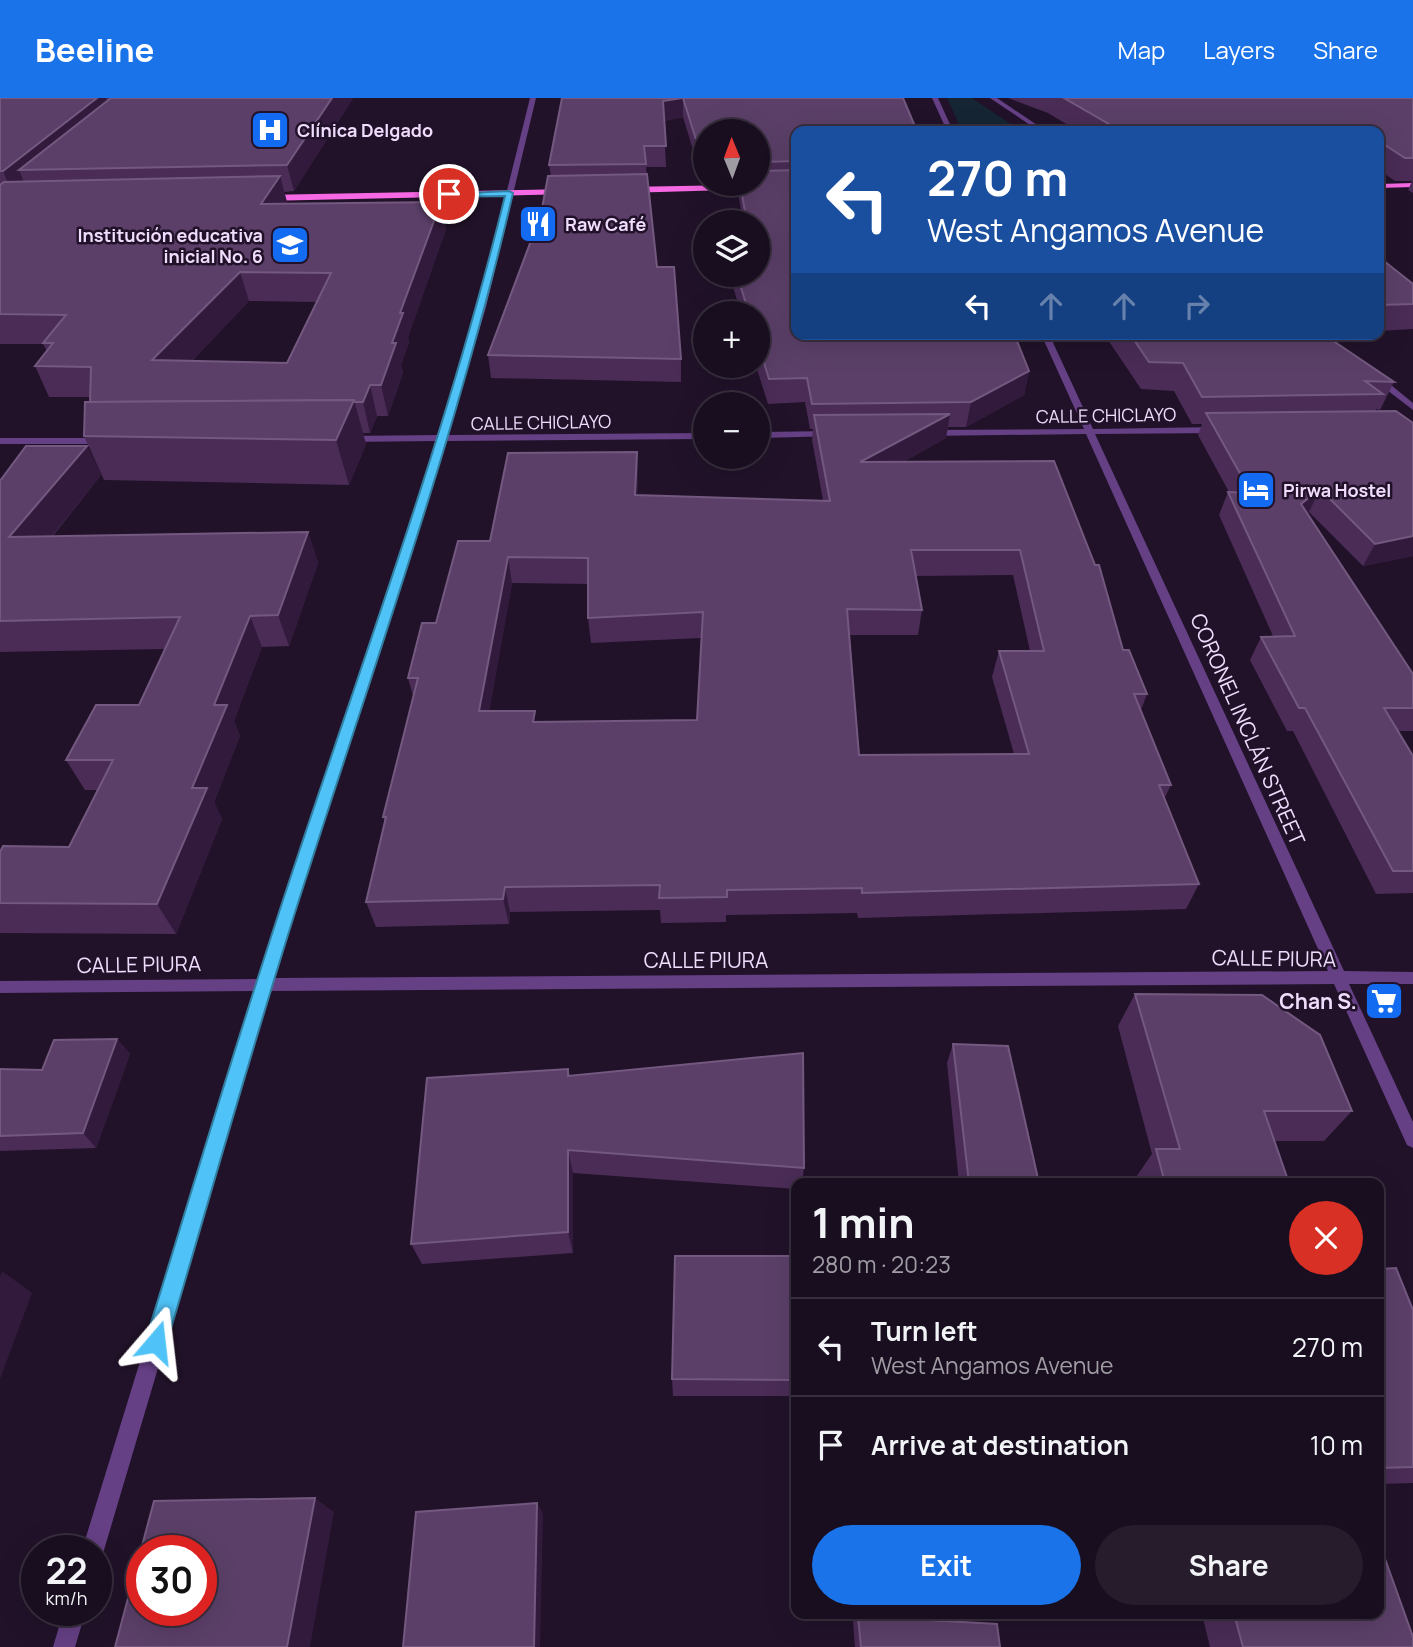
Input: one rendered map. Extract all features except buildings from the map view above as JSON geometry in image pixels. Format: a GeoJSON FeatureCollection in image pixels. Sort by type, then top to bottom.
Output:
{"type":"FeatureCollection","features":[{"type":"Feature","properties":{"kind":"main road"},"geometry":{"type":"LineString","coordinates":[[1384,186],[1413,185]]}},
{"type":"Feature","properties":{"kind":"main road"},"geometry":{"type":"LineString","coordinates":[[611,191],[791,186]]}},
{"type":"Feature","properties":{"kind":"main road"},"geometry":{"type":"LineString","coordinates":[[256,209],[508,198],[584,191]]}},
{"type":"Feature","properties":{"kind":"main road"},"geometry":{"type":"LineString","coordinates":[[251,198],[508,198],[570,202]]}},
{"type":"Feature","properties":{"kind":"street"},"geometry":{"type":"LineString","coordinates":[[98,1535],[264,984],[443,439],[482,307],[533,98]]}},
{"type":"Feature","properties":{"kind":"street"},"geometry":{"type":"LineString","coordinates":[[935,98],[948,126]]}},
{"type":"Feature","properties":{"kind":"street"},"geometry":{"type":"LineString","coordinates":[[993,98],[1035,126]]}},
{"type":"Feature","properties":{"kind":"street","name":"CORONEL INCLÁN STREET"},"geometry":{"type":"LineString","coordinates":[[1048,340],[1413,1140]]}},
{"type":"Feature","properties":{"kind":"street"},"geometry":{"type":"LineString","coordinates":[[1364,368],[1413,407]]}},
{"type":"Feature","properties":{"kind":"street","name":"CALLE CHICLAYO"},"geometry":{"type":"LineString","coordinates":[[911,433],[1229,429]]}},
{"type":"Feature","properties":{"kind":"street"},"geometry":{"type":"LineString","coordinates":[[770,435],[841,434]]}},
{"type":"Feature","properties":{"kind":"street","name":"CALLE CHICLAYO"},"geometry":{"type":"LineString","coordinates":[[332,439],[693,436]]}},
{"type":"Feature","properties":{"kind":"street"},"geometry":{"type":"LineString","coordinates":[[0,441],[111,440]]}},
{"type":"Feature","properties":{"kind":"street","name":"CALLE PIURA"},"geometry":{"type":"LineString","coordinates":[[0,987],[1222,977],[1340,980],[1413,978]]}},
{"type":"Feature","properties":{"kind":"street"},"geometry":{"type":"LineString","coordinates":[[64,1647],[70,1626]]}},
{"type":"Feature","properties":{"kind":"shaded area"},"geometry":{"type":"Polygon","coordinates":[[[947,98],[972,98],[1014,126],[960,126],[947,98]]]}},
{"type":"Feature","properties":{"kind":"place","name":"Clínica Delgado"},"geometry":{"type":"Point","coordinates":[270,130]}},
{"type":"Feature","properties":{"kind":"place","name":"Raw Café"},"geometry":{"type":"Point","coordinates":[538,224]}},
{"type":"Feature","properties":{"kind":"place","name":"Institución educativa inicial No. 6"},"geometry":{"type":"Point","coordinates":[290,245]}},
{"type":"Feature","properties":{"kind":"place","name":"Pirwa Hostel"},"geometry":{"type":"Point","coordinates":[1256,490]}},
{"type":"Feature","properties":{"kind":"place","name":"Chan S."},"geometry":{"type":"Point","coordinates":[1384,1001]}},
{"type":"Feature","properties":{"kind":"route"},"geometry":{"type":"LineString","coordinates":[[156,1342],[290,900],[443,439],[482,307],[509,193],[449,194]]}}]}
